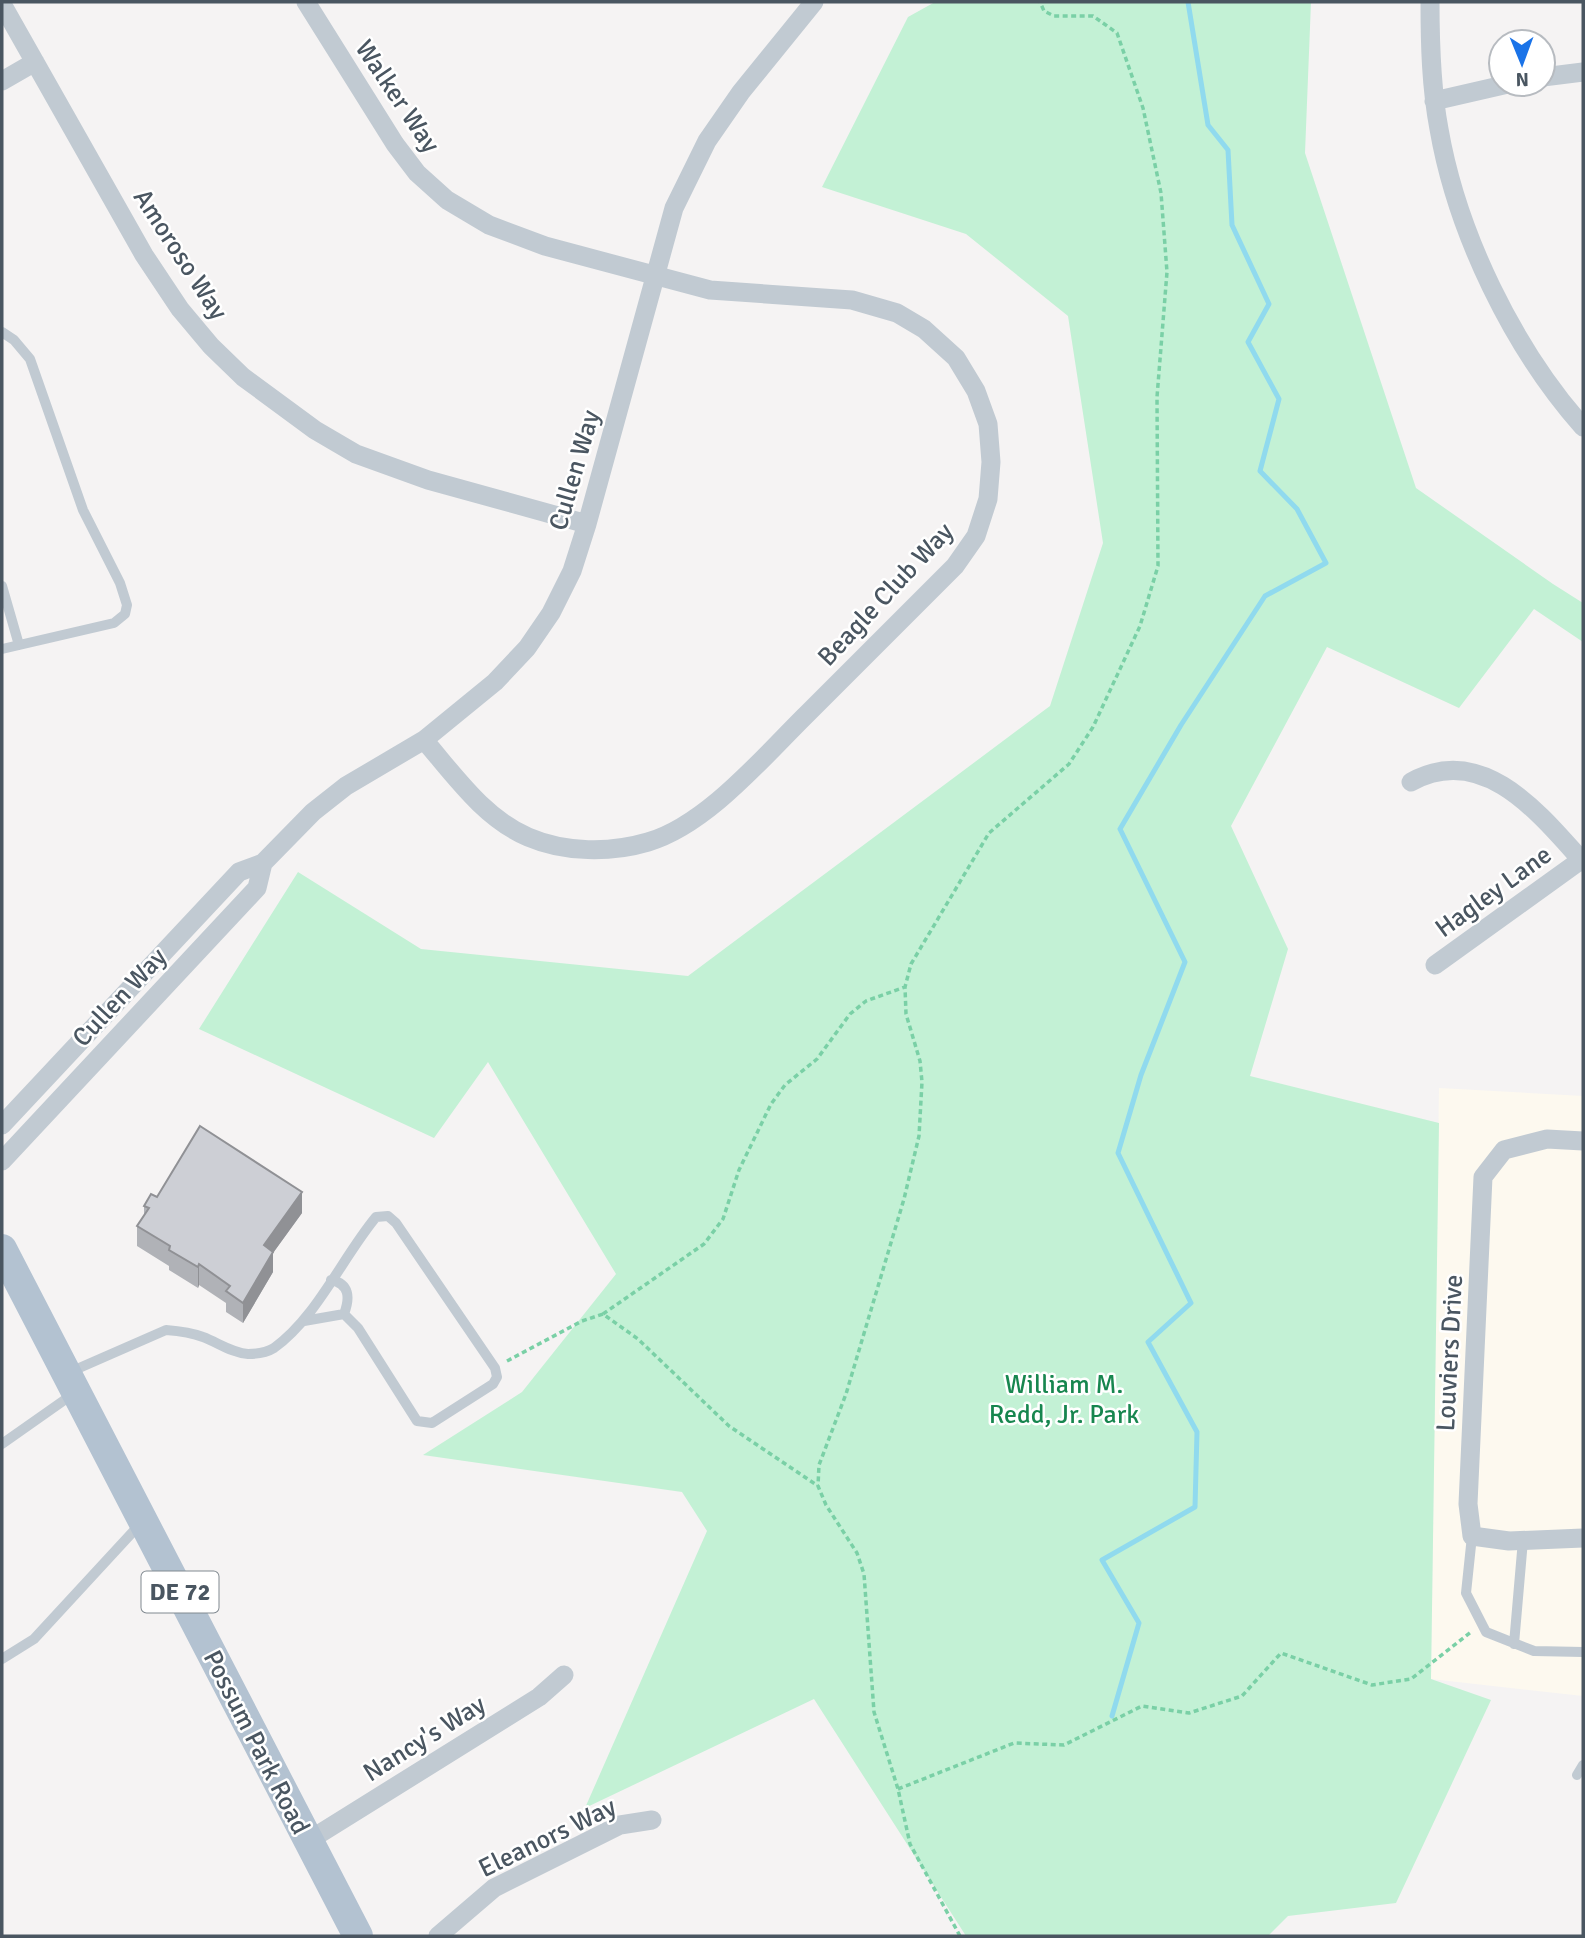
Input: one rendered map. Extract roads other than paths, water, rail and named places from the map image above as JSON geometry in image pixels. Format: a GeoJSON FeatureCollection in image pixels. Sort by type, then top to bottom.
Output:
{"type":"FeatureCollection","features":[{"type":"Feature","properties":{"kind":"main road","name":"Possum Park Road"},"geometry":{"type":"LineString","coordinates":[[2,1249],[358,1936]]}},
{"type":"Feature","properties":{"kind":"street","name":"Walker Way"},"geometry":{"type":"LineString","coordinates":[[306,2],[395,144],[417,173],[447,200],[489,225],[545,246],[656,276]]}},
{"type":"Feature","properties":{"kind":"street","name":"Cullen Way"},"geometry":{"type":"LineString","coordinates":[[2,1125],[239,872],[263,863],[313,812],[346,786],[424,740],[495,682],[527,648],[551,613],[572,571],[674,208],[707,141],[741,92],[814,2]]}},
{"type":"Feature","properties":{"kind":"street"},"geometry":{"type":"LineString","coordinates":[[1430,2],[1434,101],[1446,161],[1469,235],[1521,341],[1583,427]]}},
{"type":"Feature","properties":{"kind":"street","name":"Amoroso Way"},"geometry":{"type":"LineString","coordinates":[[2,5],[144,255],[195,328],[243,377],[315,430],[356,454],[428,480],[587,524]]}},
{"type":"Feature","properties":{"kind":"street"},"geometry":{"type":"LineString","coordinates":[[2,81],[35,62]]}},
{"type":"Feature","properties":{"kind":"street"},"geometry":{"type":"LineString","coordinates":[[1557,75],[1583,72]]}},
{"type":"Feature","properties":{"kind":"street"},"geometry":{"type":"LineString","coordinates":[[1434,101],[1487,89]]}},
{"type":"Feature","properties":{"kind":"street","name":"Beagle Club Way"},"geometry":{"type":"LineString","coordinates":[[424,740],[488,813],[528,837],[573,849],[610,850],[650,842],[685,824],[731,790],[955,566],[975,536],[988,499],[991,462],[988,424],[976,391],[956,358],[924,330],[897,313],[852,300],[710,290],[656,276]]}},
{"type":"Feature","properties":{"kind":"street"},"geometry":{"type":"LineString","coordinates":[[1411,782],[1436,771],[1448,770],[1466,771],[1488,778],[1527,803],[1582,861]]}},
{"type":"Feature","properties":{"kind":"street","name":"Hagley Lane"},"geometry":{"type":"LineString","coordinates":[[1435,965],[1582,861]]}},
{"type":"Feature","properties":{"kind":"street","name":"Cullen Way"},"geometry":{"type":"LineString","coordinates":[[2,1161],[257,888],[263,863]]}},
{"type":"Feature","properties":{"kind":"street","name":"Louviers Drive"},"geometry":{"type":"LineString","coordinates":[[1472,1536],[1468,1504],[1483,1177],[1504,1150],[1547,1139],[1583,1141]]}},
{"type":"Feature","properties":{"kind":"street"},"geometry":{"type":"LineString","coordinates":[[1472,1536],[1522,1540],[1583,1538]]}},
{"type":"Feature","properties":{"kind":"street","name":"Nancy's Way"},"geometry":{"type":"LineString","coordinates":[[308,1841],[539,1698],[564,1675]]}},
{"type":"Feature","properties":{"kind":"street","name":"Eleanors Way"},"geometry":{"type":"LineString","coordinates":[[438,1936],[494,1888],[620,1825],[652,1820]]}},
{"type":"Feature","properties":{"kind":"lane"},"geometry":{"type":"LineString","coordinates":[[2,332],[15,340],[30,359],[83,510],[120,583],[127,605],[125,614],[114,623],[2,649]]}},
{"type":"Feature","properties":{"kind":"lane"},"geometry":{"type":"LineString","coordinates":[[2,586],[19,645]]}},
{"type":"Feature","properties":{"kind":"lane"},"geometry":{"type":"LineString","coordinates":[[2,1444],[71,1383],[166,1330],[201,1336],[241,1353],[261,1353],[272,1349],[303,1321],[376,1217],[388,1216],[396,1223],[495,1368],[497,1377],[493,1384],[432,1423],[421,1423],[417,1421],[358,1328],[344,1314]]}},
{"type":"Feature","properties":{"kind":"lane"},"geometry":{"type":"LineString","coordinates":[[331,1280],[339,1282],[347,1289],[349,1300],[344,1314]]}},
{"type":"Feature","properties":{"kind":"lane"},"geometry":{"type":"LineString","coordinates":[[303,1321],[344,1314]]}},
{"type":"Feature","properties":{"kind":"lane"},"geometry":{"type":"LineString","coordinates":[[2,1659],[34,1639],[144,1520]]}},
{"type":"Feature","properties":{"kind":"lane"},"geometry":{"type":"LineString","coordinates":[[1472,1536],[1466,1593],[1486,1632],[1534,1651],[1583,1652]]}},
{"type":"Feature","properties":{"kind":"lane"},"geometry":{"type":"LineString","coordinates":[[1514,1644],[1522,1540]]}},
{"type":"Feature","properties":{"kind":"waterway"},"geometry":{"type":"LineString","coordinates":[[1112,1716],[1139,1623],[1102,1560],[1195,1507],[1197,1432],[1148,1342],[1191,1303],[1118,1153],[1141,1075],[1185,962],[1120,829],[1181,725],[1265,596],[1326,563],[1297,509],[1260,471],[1279,399],[1248,342],[1269,304],[1232,225],[1228,150],[1208,125],[1188,2]]}},
{"type":"Feature","properties":{"kind":"park label","name":"William M. Redd, Jr. Park"},"geometry":{"type":"Point","coordinates":[1064,1399]}}]}
